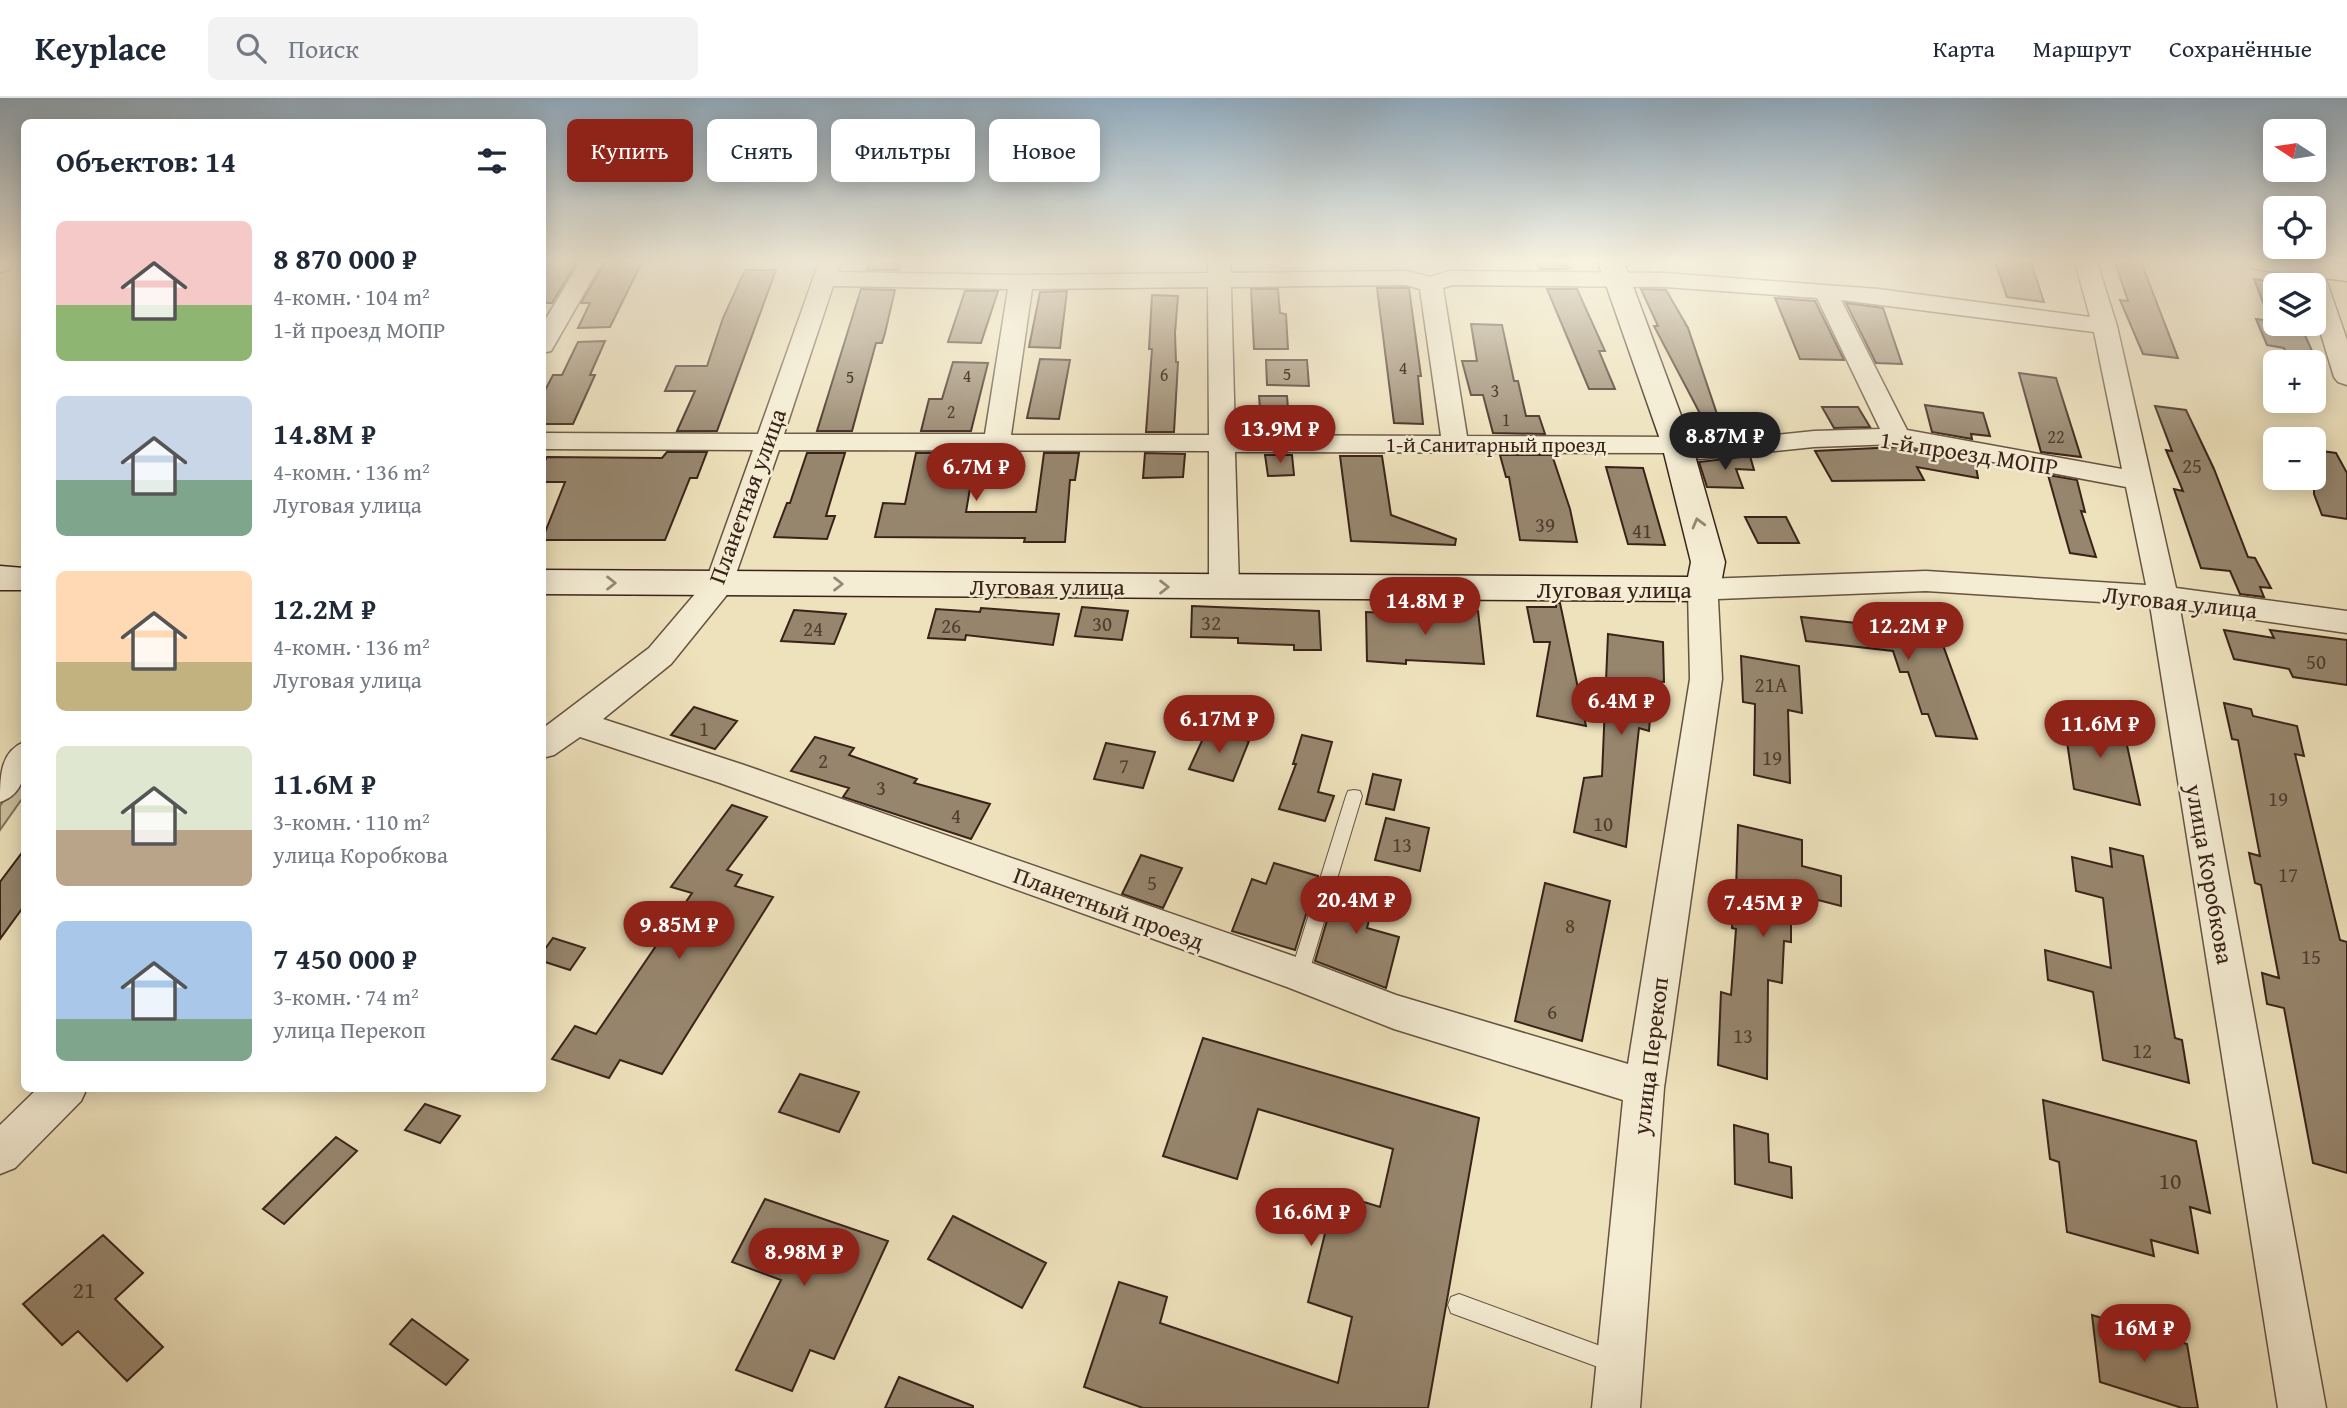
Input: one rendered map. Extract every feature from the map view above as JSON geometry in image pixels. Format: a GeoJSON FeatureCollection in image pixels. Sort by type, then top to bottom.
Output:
{"type":"FeatureCollection","features":[{"type":"Feature","properties":{"kind":"main road","name":"улица Перекоп"},"geometry":{"type":"LineString","coordinates":[[1633,323],[1677,445],[1708,562],[1703,589]]}},
{"type":"Feature","properties":{"kind":"main road"},"geometry":{"type":"LineString","coordinates":[[0,578],[21,579]]}},
{"type":"Feature","properties":{"kind":"main road","name":"Луговая улица"},"geometry":{"type":"LineString","coordinates":[[546,582],[1703,589]]}},
{"type":"Feature","properties":{"kind":"street"},"geometry":{"type":"LineString","coordinates":[[546,339],[556,323]]}},
{"type":"Feature","properties":{"kind":"street","name":"Планетная улица"},"geometry":{"type":"LineString","coordinates":[[546,743],[576,723],[660,656],[720,583],[809,323]]}},
{"type":"Feature","properties":{"kind":"street"},"geometry":{"type":"LineString","coordinates":[[997,442],[1015,323]]}},
{"type":"Feature","properties":{"kind":"street"},"geometry":{"type":"LineString","coordinates":[[1220,323],[1224,587]]}},
{"type":"Feature","properties":{"kind":"street"},"geometry":{"type":"LineString","coordinates":[[1437,323],[1455,443]]}},
{"type":"Feature","properties":{"kind":"street"},"geometry":{"type":"LineString","coordinates":[[1841,323],[1897,436]]}},
{"type":"Feature","properties":{"kind":"street"},"geometry":{"type":"LineString","coordinates":[[2083,323],[2105,326]]}},
{"type":"Feature","properties":{"kind":"street"},"geometry":{"type":"LineString","coordinates":[[2329,323],[2347,377]]}},
{"type":"Feature","properties":{"kind":"street","name":"улица Коробкова"},"geometry":{"type":"LineString","coordinates":[[2105,326],[2163,596],[2302,1408]]}},
{"type":"Feature","properties":{"kind":"street","name":"1-й проезд МОПР"},"geometry":{"type":"LineString","coordinates":[[1677,445],[1700,451],[1814,439],[1897,436],[2136,480]]}},
{"type":"Feature","properties":{"kind":"street","name":"1-й Санитарный проезд"},"geometry":{"type":"LineString","coordinates":[[546,441],[1677,445]]}},
{"type":"Feature","properties":{"kind":"street","name":"Луговая улица"},"geometry":{"type":"LineString","coordinates":[[1703,589],[1926,581],[2163,596],[2347,622]]}},
{"type":"Feature","properties":{"kind":"street","name":"улица Перекоп"},"geometry":{"type":"LineString","coordinates":[[1616,1408],[1644,1088],[1706,679],[1703,589]]}},
{"type":"Feature","properties":{"kind":"street","name":"Планетный проезд"},"geometry":{"type":"LineString","coordinates":[[576,723],[732,774],[1298,975],[1394,1012],[1644,1088]]}},
{"type":"Feature","properties":{"kind":"street"},"geometry":{"type":"LineString","coordinates":[[0,789],[21,759]]}},
{"type":"Feature","properties":{"kind":"street"},"geometry":{"type":"LineString","coordinates":[[0,1154],[64,1092]]}},
{"type":"Feature","properties":{"kind":"lane"},"geometry":{"type":"LineString","coordinates":[[1298,975],[1354,796]]}},
{"type":"Feature","properties":{"kind":"lane"},"geometry":{"type":"LineString","coordinates":[[1459,1305],[1620,1364]]}},
{"type":"Feature","properties":{"kind":"shaded area"},"geometry":{"type":"Polygon","coordinates":[[[21,776],[21,800],[0,830],[0,806],[21,776]]]}},
{"type":"Feature","properties":{"kind":"building"},"geometry":{"type":"Polygon","coordinates":[[[580,323],[612,323],[610,327],[578,328],[580,323]]]}},
{"type":"Feature","properties":{"kind":"building"},"geometry":{"type":"Polygon","coordinates":[[[721,323],[757,323],[717,431],[677,431],[695,391],[665,391],[676,366],[707,366],[721,323]]]}},
{"type":"Feature","properties":{"kind":"building"},"geometry":{"type":"Polygon","coordinates":[[[850,323],[887,323],[882,343],[876,343],[852,431],[817,431],[850,323]]]}},
{"type":"Feature","properties":{"kind":"building"},"geometry":{"type":"Polygon","coordinates":[[[954,323],[987,323],[981,343],[948,342],[954,323]]]}},
{"type":"Feature","properties":{"kind":"building"},"geometry":{"type":"Polygon","coordinates":[[[1034,323],[1063,323],[1060,348],[1029,347],[1034,323]]]}},
{"type":"Feature","properties":{"kind":"building"},"geometry":{"type":"Polygon","coordinates":[[[1150,323],[1176,323],[1178,362],[1174,432],[1146,432],[1152,349],[1149,349],[1150,323]]]}},
{"type":"Feature","properties":{"kind":"building"},"geometry":{"type":"Polygon","coordinates":[[[1253,323],[1287,323],[1288,349],[1254,349],[1253,323]]]}},
{"type":"Feature","properties":{"kind":"building"},"geometry":{"type":"Polygon","coordinates":[[[1381,323],[1414,323],[1421,376],[1418,376],[1423,424],[1394,423],[1381,323]]]}},
{"type":"Feature","properties":{"kind":"building"},"geometry":{"type":"Polygon","coordinates":[[[1561,323],[1592,323],[1605,351],[1599,351],[1615,389],[1589,389],[1561,323]]]}},
{"type":"Feature","properties":{"kind":"building"},"geometry":{"type":"Polygon","coordinates":[[[1657,323],[1685,323],[1719,420],[1706,425],[1654,326],[1658,326],[1657,323]]]}},
{"type":"Feature","properties":{"kind":"building"},"geometry":{"type":"Polygon","coordinates":[[[1785,323],[1826,323],[1844,360],[1800,359],[1785,323]]]}},
{"type":"Feature","properties":{"kind":"building"},"geometry":{"type":"Polygon","coordinates":[[[1856,323],[1888,323],[1902,364],[1876,363],[1856,323]]]}},
{"type":"Feature","properties":{"kind":"building"},"geometry":{"type":"Polygon","coordinates":[[[2130,323],[2165,323],[2178,358],[2143,354],[2130,323]]]}},
{"type":"Feature","properties":{"kind":"building"},"geometry":{"type":"Polygon","coordinates":[[[2258,323],[2263,323],[2263,336],[2258,323]]]}},
{"type":"Feature","properties":{"kind":"building"},"geometry":{"type":"Polygon","coordinates":[[[1471,324],[1502,325],[1514,381],[1518,381],[1526,416],[1539,416],[1545,434],[1493,433],[1483,395],[1471,395],[1462,361],[1477,361],[1471,324]]]}},
{"type":"Feature","properties":{"kind":"building"},"geometry":{"type":"Polygon","coordinates":[[[2263,336],[2305,336],[2312,350],[2285,350],[2267,345],[2263,336]]]}},
{"type":"Feature","properties":{"kind":"building"},"geometry":{"type":"Polygon","coordinates":[[[605,341],[590,375],[595,375],[573,424],[546,424],[546,388],[553,375],[562,375],[578,342],[605,341]]]}},
{"type":"Feature","properties":{"kind":"building"},"geometry":{"type":"Polygon","coordinates":[[[1040,359],[1070,360],[1059,419],[1027,418],[1040,359]]]}},
{"type":"Feature","properties":{"kind":"building"},"geometry":{"type":"Polygon","coordinates":[[[1266,360],[1307,360],[1309,386],[1267,385],[1266,360]]]}},
{"type":"Feature","properties":{"kind":"building"},"geometry":{"type":"Polygon","coordinates":[[[953,362],[988,363],[971,431],[921,431],[929,399],[942,399],[953,362]]]}},
{"type":"Feature","properties":{"kind":"building"},"geometry":{"type":"Polygon","coordinates":[[[2019,373],[2056,378],[2081,457],[2041,452],[2019,373]]]}},
{"type":"Feature","properties":{"kind":"building"},"geometry":{"type":"Polygon","coordinates":[[[1259,396],[1287,396],[1290,433],[1262,433],[1259,396]]]}},
{"type":"Feature","properties":{"kind":"building"},"geometry":{"type":"Polygon","coordinates":[[[1925,405],[1983,413],[1990,436],[1971,434],[1972,439],[1932,432],[1925,405]]]}},
{"type":"Feature","properties":{"kind":"building"},"geometry":{"type":"Polygon","coordinates":[[[2155,406],[2186,410],[2214,469],[2248,557],[2255,558],[2271,588],[2260,587],[2264,597],[2240,594],[2230,571],[2201,568],[2174,489],[2183,491],[2166,450],[2172,451],[2155,406]]]}},
{"type":"Feature","properties":{"kind":"building"},"geometry":{"type":"Polygon","coordinates":[[[1822,407],[1858,407],[1870,427],[1834,428],[1822,407]]]}},
{"type":"Feature","properties":{"kind":"building"},"geometry":{"type":"Polygon","coordinates":[[[1738,421],[1743,436],[1710,439],[1705,431],[1738,421]]]}},
{"type":"Feature","properties":{"kind":"building"},"geometry":{"type":"Polygon","coordinates":[[[1897,447],[1975,461],[1978,478],[1917,467],[1924,480],[1832,481],[1815,451],[1897,447]]]}},
{"type":"Feature","properties":{"kind":"building"},"geometry":{"type":"Polygon","coordinates":[[[667,452],[707,452],[697,478],[690,478],[665,540],[546,540],[546,530],[565,482],[546,482],[547,457],[662,458],[667,452]]]}},
{"type":"Feature","properties":{"kind":"building"},"geometry":{"type":"Polygon","coordinates":[[[2326,452],[2336,453],[2347,473],[2347,519],[2322,515],[2314,490],[2326,490],[2326,452]]]}},
{"type":"Feature","properties":{"kind":"building"},"geometry":{"type":"Polygon","coordinates":[[[807,453],[845,453],[826,516],[835,516],[827,539],[774,537],[787,503],[790,503],[807,453]]]}},
{"type":"Feature","properties":{"kind":"building"},"geometry":{"type":"Polygon","coordinates":[[[916,453],[976,453],[966,512],[1036,512],[1044,453],[1079,453],[1075,480],[1070,480],[1065,542],[1024,542],[1025,538],[875,537],[883,503],[905,504],[916,453]]]}},
{"type":"Feature","properties":{"kind":"building"},"geometry":{"type":"Polygon","coordinates":[[[1145,453],[1185,454],[1183,477],[1143,478],[1145,453]]]}},
{"type":"Feature","properties":{"kind":"building"},"geometry":{"type":"Polygon","coordinates":[[[1265,455],[1292,455],[1294,475],[1268,476],[1265,455]]]}},
{"type":"Feature","properties":{"kind":"building"},"geometry":{"type":"Polygon","coordinates":[[[1500,455],[1552,455],[1570,509],[1577,542],[1520,540],[1509,477],[1506,477],[1500,455]]]}},
{"type":"Feature","properties":{"kind":"building"},"geometry":{"type":"Polygon","coordinates":[[[1340,456],[1382,456],[1391,515],[1456,539],[1455,545],[1351,541],[1340,456]]]}},
{"type":"Feature","properties":{"kind":"building"},"geometry":{"type":"Polygon","coordinates":[[[1750,456],[1754,470],[1736,469],[1743,488],[1707,487],[1699,462],[1750,456]]]}},
{"type":"Feature","properties":{"kind":"building"},"geometry":{"type":"Polygon","coordinates":[[[1606,467],[1643,468],[1665,545],[1628,544],[1606,467]]]}},
{"type":"Feature","properties":{"kind":"building"},"geometry":{"type":"Polygon","coordinates":[[[2048,475],[2077,480],[2085,512],[2081,511],[2096,557],[2070,553],[2048,475]]]}},
{"type":"Feature","properties":{"kind":"building"},"geometry":{"type":"Polygon","coordinates":[[[1745,517],[1786,517],[1799,543],[1758,543],[1745,517]]]}},
{"type":"Feature","properties":{"kind":"building"},"geometry":{"type":"Polygon","coordinates":[[[1556,603],[1560,603],[1586,726],[1537,716],[1550,642],[1534,642],[1527,607],[1556,607],[1556,603]]]}},
{"type":"Feature","properties":{"kind":"building"},"geometry":{"type":"Polygon","coordinates":[[[1192,606],[1319,611],[1321,650],[1294,650],[1294,645],[1238,643],[1238,638],[1191,637],[1192,606]]]}},
{"type":"Feature","properties":{"kind":"building"},"geometry":{"type":"Polygon","coordinates":[[[1082,607],[1128,611],[1122,640],[1075,636],[1082,607]]]}},
{"type":"Feature","properties":{"kind":"building"},"geometry":{"type":"Polygon","coordinates":[[[981,608],[1059,614],[1053,645],[966,635],[965,640],[928,638],[936,609],[980,612],[981,608]]]}},
{"type":"Feature","properties":{"kind":"building"},"geometry":{"type":"Polygon","coordinates":[[[1424,608],[1478,611],[1484,664],[1367,661],[1366,612],[1425,615],[1424,608]]]}},
{"type":"Feature","properties":{"kind":"building"},"geometry":{"type":"Polygon","coordinates":[[[794,610],[846,614],[834,644],[781,641],[794,610]]]}},
{"type":"Feature","properties":{"kind":"building"},"geometry":{"type":"Polygon","coordinates":[[[1879,611],[1932,615],[1977,739],[1936,736],[1928,714],[1922,714],[1908,672],[1900,672],[1893,651],[1806,641],[1801,617],[1884,626],[1879,611]]]}},
{"type":"Feature","properties":{"kind":"building"},"geometry":{"type":"Polygon","coordinates":[[[2224,630],[2274,638],[2270,630],[2347,640],[2347,685],[2293,677],[2289,669],[2234,659],[2224,630]]]}},
{"type":"Feature","properties":{"kind":"building"},"geometry":{"type":"Polygon","coordinates":[[[1608,634],[1663,642],[1664,682],[1653,681],[1649,731],[1639,728],[1626,847],[1574,832],[1584,778],[1602,776],[1608,634]]]}},
{"type":"Feature","properties":{"kind":"building"},"geometry":{"type":"Polygon","coordinates":[[[1741,656],[1799,666],[1802,713],[1788,710],[1790,783],[1754,775],[1755,704],[1743,702],[1741,656]]]}},
{"type":"Feature","properties":{"kind":"building"},"geometry":{"type":"Polygon","coordinates":[[[2224,703],[2251,709],[2253,716],[2297,726],[2304,756],[2295,754],[2340,940],[2347,942],[2347,1173],[2313,1163],[2284,1008],[2267,1004],[2262,973],[2279,978],[2261,885],[2255,883],[2249,853],[2260,856],[2238,740],[2232,739],[2224,703]]]}},
{"type":"Feature","properties":{"kind":"building"},"geometry":{"type":"Polygon","coordinates":[[[694,707],[737,721],[715,749],[671,735],[694,707]]]}},
{"type":"Feature","properties":{"kind":"building"},"geometry":{"type":"Polygon","coordinates":[[[2063,715],[2123,727],[2140,805],[2074,789],[2063,715]]]}},
{"type":"Feature","properties":{"kind":"building"},"geometry":{"type":"Polygon","coordinates":[[[1207,730],[1249,741],[1233,781],[1189,769],[1207,730]]]}},
{"type":"Feature","properties":{"kind":"building"},"geometry":{"type":"Polygon","coordinates":[[[1302,735],[1332,742],[1318,792],[1334,796],[1325,821],[1279,809],[1296,764],[1293,764],[1302,735]]]}},
{"type":"Feature","properties":{"kind":"building"},"geometry":{"type":"Polygon","coordinates":[[[815,737],[854,748],[849,755],[917,779],[914,783],[990,804],[971,839],[843,797],[849,788],[791,771],[815,737]]]}},
{"type":"Feature","properties":{"kind":"building"},"geometry":{"type":"Polygon","coordinates":[[[1106,743],[1155,752],[1143,788],[1094,779],[1106,743]]]}},
{"type":"Feature","properties":{"kind":"building"},"geometry":{"type":"Polygon","coordinates":[[[1373,774],[1401,780],[1394,810],[1366,804],[1373,774]]]}},
{"type":"Feature","properties":{"kind":"building"},"geometry":{"type":"Polygon","coordinates":[[[732,805],[767,817],[727,870],[742,875],[735,886],[773,897],[662,1074],[620,1060],[609,1078],[552,1059],[575,1026],[596,1034],[692,893],[671,887],[732,805]]]}},
{"type":"Feature","properties":{"kind":"building"},"geometry":{"type":"Polygon","coordinates":[[[1386,818],[1429,828],[1420,871],[1375,860],[1386,818]]]}},
{"type":"Feature","properties":{"kind":"building"},"geometry":{"type":"Polygon","coordinates":[[[1738,825],[1802,840],[1802,866],[1841,876],[1841,906],[1791,893],[1791,942],[1784,941],[1782,983],[1768,980],[1767,1079],[1718,1065],[1721,992],[1731,995],[1736,929],[1732,928],[1733,890],[1736,891],[1738,825]]]}},
{"type":"Feature","properties":{"kind":"building"},"geometry":{"type":"Polygon","coordinates":[[[2110,848],[2143,856],[2175,1038],[2182,1040],[2189,1083],[2103,1060],[2093,992],[2048,980],[2045,950],[2111,968],[2103,898],[2076,891],[2072,857],[2112,867],[2110,848]]]}},
{"type":"Feature","properties":{"kind":"building"},"geometry":{"type":"Polygon","coordinates":[[[21,854],[21,910],[0,939],[0,882],[21,854]]]}},
{"type":"Feature","properties":{"kind":"building"},"geometry":{"type":"Polygon","coordinates":[[[1141,855],[1182,868],[1163,908],[1122,894],[1141,855]]]}},
{"type":"Feature","properties":{"kind":"building"},"geometry":{"type":"Polygon","coordinates":[[[1274,863],[1318,876],[1295,950],[1232,931],[1252,879],[1266,884],[1274,863]]]}},
{"type":"Feature","properties":{"kind":"building"},"geometry":{"type":"Polygon","coordinates":[[[1340,877],[1378,887],[1367,928],[1399,937],[1386,988],[1315,961],[1340,877]]]}},
{"type":"Feature","properties":{"kind":"building"},"geometry":{"type":"Polygon","coordinates":[[[1545,883],[1610,901],[1582,1041],[1515,1021],[1545,883]]]}},
{"type":"Feature","properties":{"kind":"building"},"geometry":{"type":"Polygon","coordinates":[[[553,938],[585,948],[570,970],[546,962],[546,948],[553,938]]]}},
{"type":"Feature","properties":{"kind":"building"},"geometry":{"type":"Polygon","coordinates":[[[1203,1038],[1479,1118],[1428,1408],[1143,1408],[1084,1387],[1119,1282],[1167,1297],[1160,1323],[1338,1383],[1352,1317],[1308,1302],[1335,1193],[1380,1207],[1393,1149],[1258,1109],[1237,1179],[1163,1156],[1203,1038]]]}},
{"type":"Feature","properties":{"kind":"building"},"geometry":{"type":"Polygon","coordinates":[[[800,1074],[859,1092],[839,1132],[779,1112],[800,1074]]]}},
{"type":"Feature","properties":{"kind":"building"},"geometry":{"type":"Polygon","coordinates":[[[2043,1100],[2196,1141],[2210,1213],[2190,1207],[2198,1253],[2151,1240],[2154,1256],[2067,1232],[2059,1162],[2050,1159],[2043,1100]]]}},
{"type":"Feature","properties":{"kind":"building"},"geometry":{"type":"Polygon","coordinates":[[[425,1104],[460,1116],[440,1143],[405,1130],[425,1104]]]}},
{"type":"Feature","properties":{"kind":"building"},"geometry":{"type":"Polygon","coordinates":[[[1734,1125],[1768,1134],[1769,1162],[1791,1167],[1792,1198],[1735,1184],[1734,1125]]]}},
{"type":"Feature","properties":{"kind":"building"},"geometry":{"type":"Polygon","coordinates":[[[336,1137],[357,1151],[284,1224],[263,1209],[336,1137]]]}},
{"type":"Feature","properties":{"kind":"building"},"geometry":{"type":"Polygon","coordinates":[[[765,1199],[888,1241],[834,1359],[810,1350],[792,1391],[736,1370],[781,1280],[732,1262],[765,1199]]]}},
{"type":"Feature","properties":{"kind":"building"},"geometry":{"type":"Polygon","coordinates":[[[953,1216],[1046,1263],[1022,1308],[928,1259],[953,1216]]]}},
{"type":"Feature","properties":{"kind":"building"},"geometry":{"type":"Polygon","coordinates":[[[103,1235],[143,1273],[115,1299],[163,1347],[127,1381],[78,1331],[62,1345],[23,1304],[103,1235]]]}},
{"type":"Feature","properties":{"kind":"building"},"geometry":{"type":"Polygon","coordinates":[[[2092,1315],[2187,1344],[2198,1408],[2182,1408],[2100,1382],[2092,1315]]]}},
{"type":"Feature","properties":{"kind":"building"},"geometry":{"type":"Polygon","coordinates":[[[412,1319],[468,1360],[446,1385],[390,1344],[412,1319]]]}},
{"type":"Feature","properties":{"kind":"building"},"geometry":{"type":"Polygon","coordinates":[[[899,1377],[973,1406],[973,1408],[885,1408],[899,1377]]]}}]}
